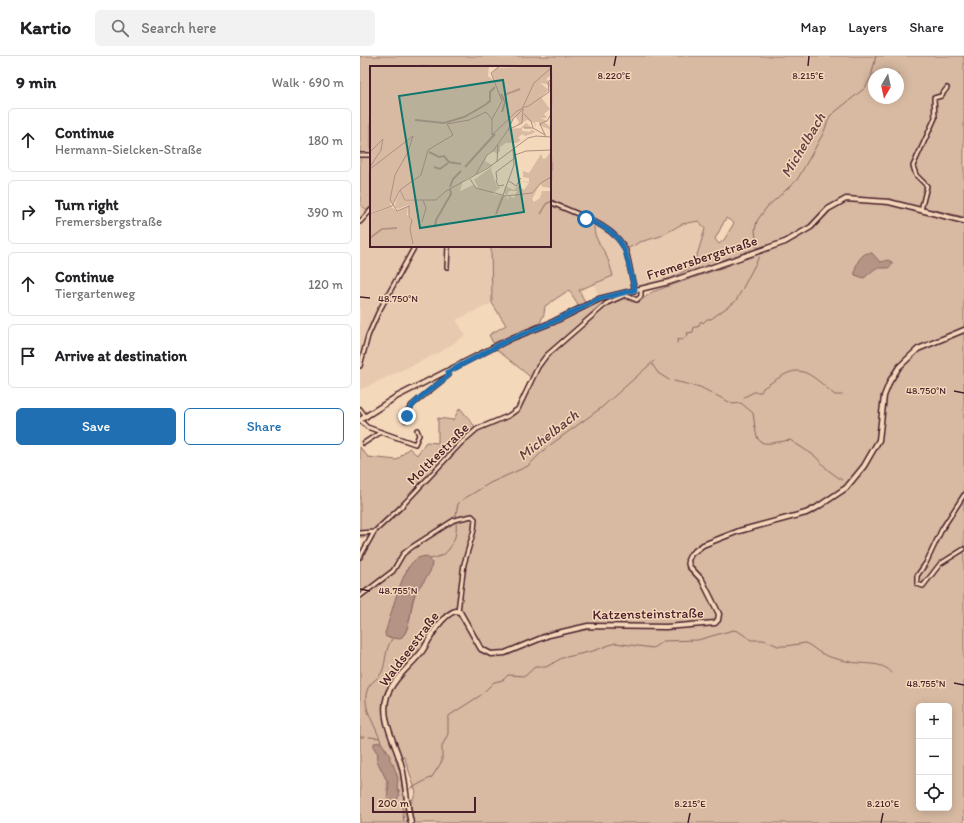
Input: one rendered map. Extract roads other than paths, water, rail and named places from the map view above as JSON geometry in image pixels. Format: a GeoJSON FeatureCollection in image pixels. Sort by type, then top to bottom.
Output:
{"type":"FeatureCollection","features":[{"type":"Feature","properties":{"kind":"street"},"geometry":{"type":"LineString","coordinates":[[921,210],[927,186],[916,175],[912,166],[935,118],[934,98],[941,96],[947,88]]}},
{"type":"Feature","properties":{"kind":"street","name":"Fremersbergstraße"},"geometry":{"type":"LineString","coordinates":[[360,420],[396,397],[523,333],[553,322],[599,299],[669,282],[785,242],[811,227],[828,209],[846,199],[889,202],[964,220]]}},
{"type":"Feature","properties":{"kind":"street"},"geometry":{"type":"LineString","coordinates":[[551,202],[600,225],[617,238],[626,250],[635,290]]}},
{"type":"Feature","properties":{"kind":"street"},"geometry":{"type":"LineString","coordinates":[[360,222],[370,211]]}},
{"type":"Feature","properties":{"kind":"street"},"geometry":{"type":"LineString","coordinates":[[360,366],[368,336],[378,313],[414,247]]}},
{"type":"Feature","properties":{"kind":"street"},"geometry":{"type":"LineString","coordinates":[[447,267],[448,247]]}},
{"type":"Feature","properties":{"kind":"street","name":"Moltkestraße"},"geometry":{"type":"LineString","coordinates":[[360,557],[374,532],[477,429],[508,416],[518,409],[538,367],[546,356],[607,303],[622,294],[637,300],[641,296],[641,289]]}},
{"type":"Feature","properties":{"kind":"street","name":"Katzensteinstraße"},"geometry":{"type":"LineString","coordinates":[[458,611],[464,618],[481,649],[492,654],[505,653],[549,635],[588,626],[660,627],[715,623],[718,620],[719,614],[702,580],[689,566],[688,560],[691,554],[703,545],[739,531],[806,513],[846,488],[864,466],[879,440],[884,396],[890,381],[899,367],[918,349],[964,330]]}},
{"type":"Feature","properties":{"kind":"street"},"geometry":{"type":"LineString","coordinates":[[406,420],[408,411],[412,405],[449,375],[448,372]]}},
{"type":"Feature","properties":{"kind":"street"},"geometry":{"type":"LineString","coordinates":[[360,409],[366,417]]}},
{"type":"Feature","properties":{"kind":"street"},"geometry":{"type":"LineString","coordinates":[[360,420],[367,427],[415,445],[419,435],[417,430]]}},
{"type":"Feature","properties":{"kind":"street"},"geometry":{"type":"LineString","coordinates":[[364,444],[381,432]]}},
{"type":"Feature","properties":{"kind":"street"},"geometry":{"type":"LineString","coordinates":[[964,495],[942,529],[926,563],[917,576],[917,584],[923,586],[940,564],[964,549]]}},
{"type":"Feature","properties":{"kind":"street"},"geometry":{"type":"LineString","coordinates":[[360,596],[393,571],[403,554],[412,546],[449,523],[460,518],[472,516],[475,519],[474,530],[464,564],[458,611]]}},
{"type":"Feature","properties":{"kind":"street"},"geometry":{"type":"LineString","coordinates":[[360,533],[374,532]]}},
{"type":"Feature","properties":{"kind":"street","name":"Waldseestraße"},"geometry":{"type":"LineString","coordinates":[[411,823],[403,771],[391,737],[386,715],[386,700],[392,686],[422,652],[445,618],[451,613],[458,611]]}},
{"type":"Feature","properties":{"kind":"waterway","name":"Michelbach"},"geometry":{"type":"LineString","coordinates":[[757,247],[755,230],[757,221],[766,208],[797,180],[823,134],[830,116],[865,88],[871,77],[876,56]]}},
{"type":"Feature","properties":{"kind":"waterway","name":"Michelbach"},"geometry":{"type":"LineString","coordinates":[[677,343],[678,339],[682,340],[688,335],[687,333],[693,332],[694,327],[698,327],[701,321],[703,323],[707,319],[711,319],[736,301],[759,257]]}},
{"type":"Feature","properties":{"kind":"waterway","name":"Michelbach"},"geometry":{"type":"LineString","coordinates":[[455,519],[458,504],[462,500],[490,483],[528,466],[546,448],[601,408],[654,361]]}},
{"type":"Feature","properties":{"kind":"waterway"},"geometry":{"type":"LineString","coordinates":[[652,364],[658,373],[669,380]]}},
{"type":"Feature","properties":{"kind":"waterway"},"geometry":{"type":"LineString","coordinates":[[744,397],[754,392],[761,392],[763,388],[783,376],[790,372],[797,371],[811,375],[829,390]]}},
{"type":"Feature","properties":{"kind":"waterway"},"geometry":{"type":"LineString","coordinates":[[674,381],[700,387],[733,404],[741,403],[753,413],[756,432],[760,442],[770,443],[790,440],[815,456],[828,470],[842,480]]}},
{"type":"Feature","properties":{"kind":"waterway"},"geometry":{"type":"LineString","coordinates":[[831,392],[835,395],[842,395]]}},
{"type":"Feature","properties":{"kind":"waterway","name":"Michelbach"},"geometry":{"type":"LineString","coordinates":[[430,559],[443,555],[452,545],[456,532],[456,523]]}},
{"type":"Feature","properties":{"kind":"waterway"},"geometry":{"type":"LineString","coordinates":[[484,692],[494,682],[503,680],[508,675],[525,676],[535,667],[546,667],[562,658],[593,651],[615,643],[653,648],[663,641],[698,640],[733,630],[738,631],[751,640],[764,640],[778,646],[805,643],[819,652],[836,659],[878,665],[888,669],[892,673]]}},
{"type":"Feature","properties":{"kind":"waterway","name":"Michelbach"},"geometry":{"type":"LineString","coordinates":[[381,742],[367,709],[366,695],[369,686],[382,672],[389,643],[392,639]]}},
{"type":"Feature","properties":{"kind":"waterway"},"geometry":{"type":"LineString","coordinates":[[410,789],[432,777],[442,761],[442,746],[448,734],[448,718],[450,715],[481,695]]}},
{"type":"Feature","properties":{"kind":"waterway"},"geometry":{"type":"LineString","coordinates":[[369,737],[379,738]]}},
{"type":"Feature","properties":{"kind":"waterway","name":"Michelbach"},"geometry":{"type":"LineString","coordinates":[[402,805],[404,823]]}}]}
